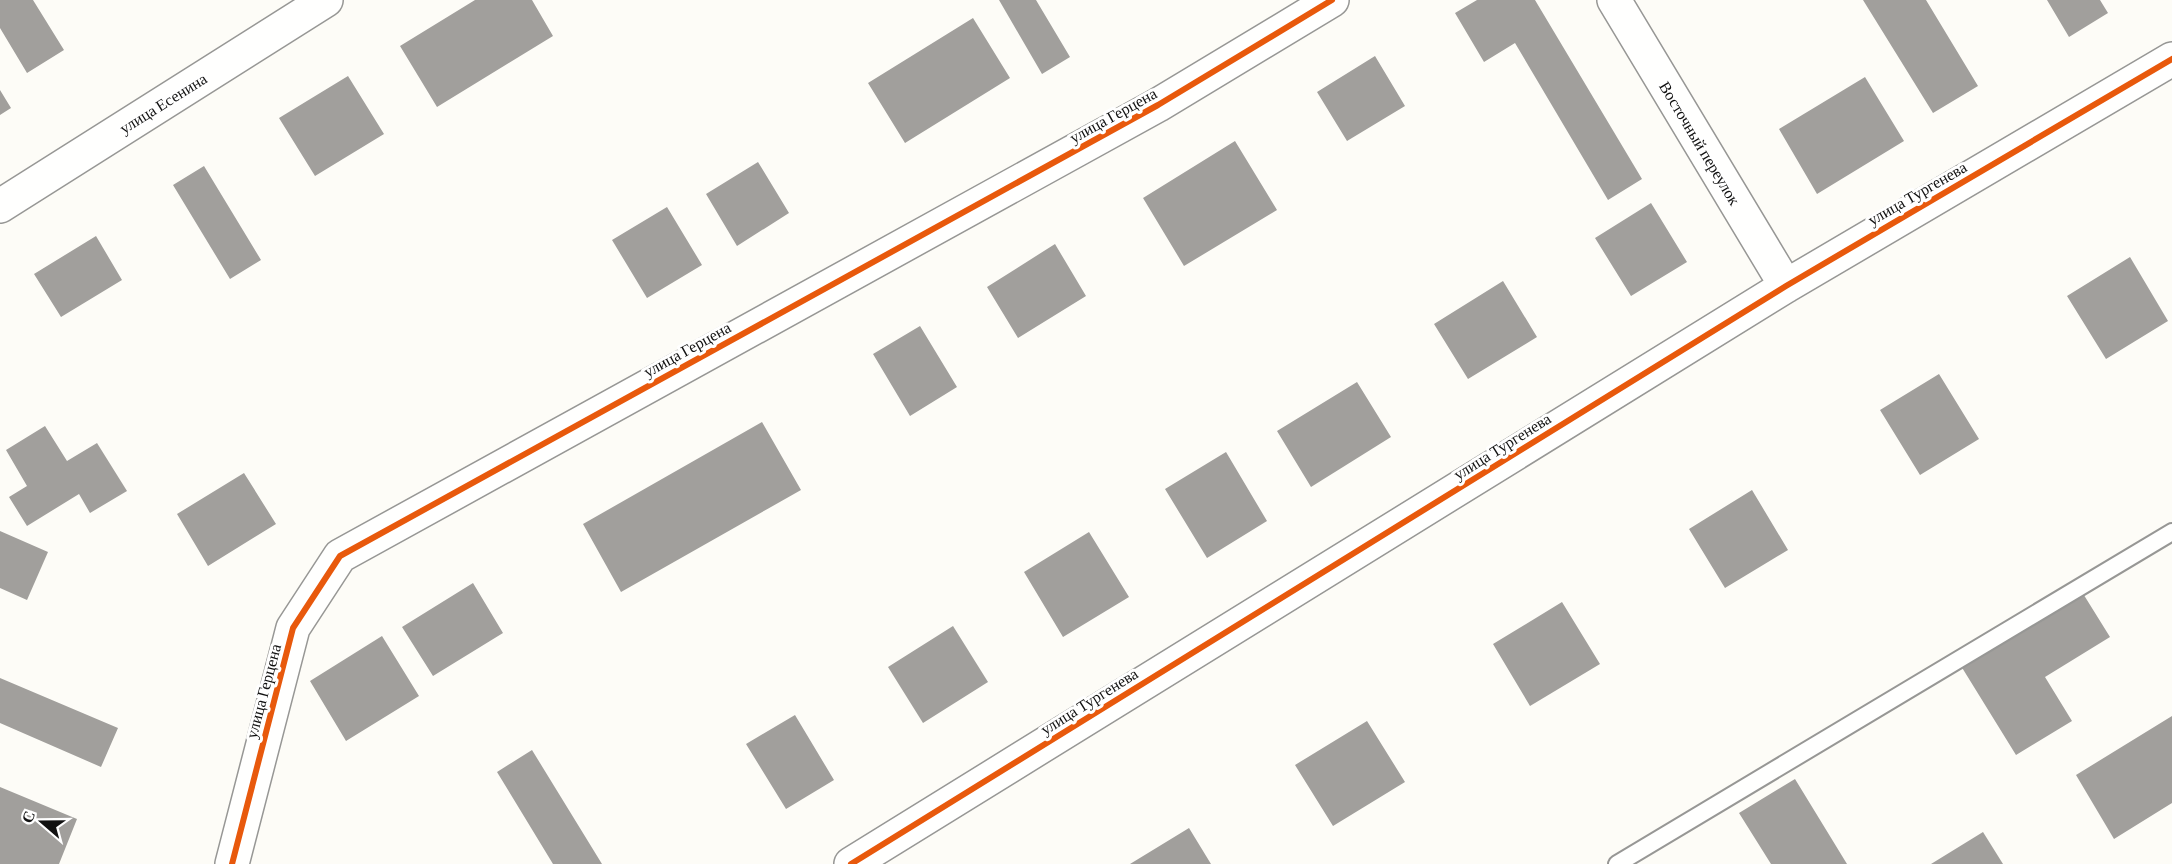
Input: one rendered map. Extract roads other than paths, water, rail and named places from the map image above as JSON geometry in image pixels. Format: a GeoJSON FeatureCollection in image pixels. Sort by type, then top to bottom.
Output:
{"type":"FeatureCollection","features":[{"type":"Feature","properties":{"kind":"street","name":"улица Есенина"},"geometry":{"type":"LineString","coordinates":[[0,206],[326,0]]}},
{"type":"Feature","properties":{"kind":"street","name":"улица Герцена"},"geometry":{"type":"LineString","coordinates":[[232,864],[293,628],[340,556],[1158,105],[1332,0]]}},
{"type":"Feature","properties":{"kind":"street","name":"Восточный переулок"},"geometry":{"type":"LineString","coordinates":[[1614,0],[1786,286]]}},
{"type":"Feature","properties":{"kind":"street","name":"улица Тургенева"},"geometry":{"type":"LineString","coordinates":[[851,864],[1786,286],[2172,59]]}},
{"type":"Feature","properties":{"kind":"lane"},"geometry":{"type":"LineString","coordinates":[[1617,864],[2172,532]]}}]}
